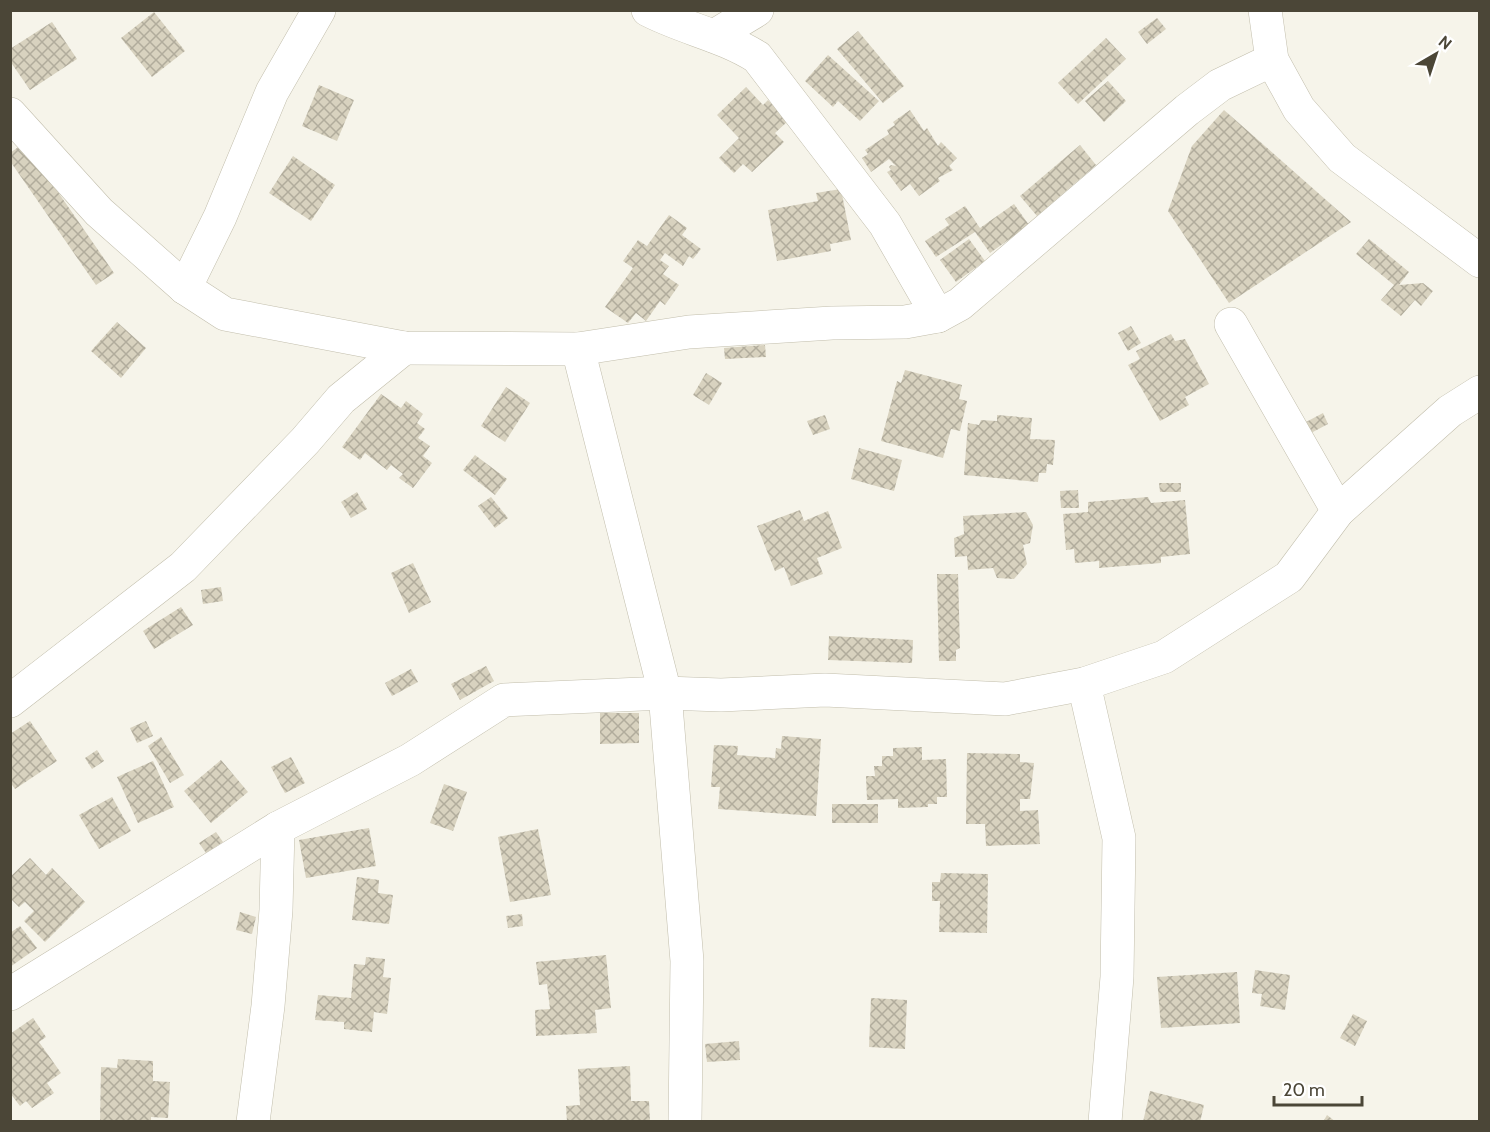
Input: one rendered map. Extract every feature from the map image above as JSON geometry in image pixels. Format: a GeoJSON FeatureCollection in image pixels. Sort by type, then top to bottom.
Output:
{"type":"FeatureCollection","features":[{"type":"Feature","properties":{"kind":"street"},"geometry":{"type":"LineString","coordinates":[[185,288],[220,217],[272,92],[319,10]]}},
{"type":"Feature","properties":{"kind":"street"},"geometry":{"type":"LineString","coordinates":[[648,10],[674,23],[733,42],[757,57],[885,224],[938,316]]}},
{"type":"Feature","properties":{"kind":"street"},"geometry":{"type":"LineString","coordinates":[[714,36],[758,10]]}},
{"type":"Feature","properties":{"kind":"street"},"geometry":{"type":"LineString","coordinates":[[1265,10],[1272,60],[1299,109],[1342,158],[1479,261]]}},
{"type":"Feature","properties":{"kind":"street"},"geometry":{"type":"LineString","coordinates":[[10,114],[99,213],[185,288],[225,314],[404,348],[578,349],[689,332],[832,323],[905,322],[938,316],[960,304],[1186,110],[1220,85],[1272,60]]}},
{"type":"Feature","properties":{"kind":"street"},"geometry":{"type":"LineString","coordinates":[[1231,324],[1338,511]]}},
{"type":"Feature","properties":{"kind":"street"},"geometry":{"type":"LineString","coordinates":[[10,701],[183,567],[290,457],[340,399],[404,348]]}},
{"type":"Feature","properties":{"kind":"street"},"geometry":{"type":"LineString","coordinates":[[578,349],[665,693],[687,961],[685,1122]]}},
{"type":"Feature","properties":{"kind":"street"},"geometry":{"type":"LineString","coordinates":[[10,994],[278,828],[410,760],[504,700],[665,693],[721,695],[825,690],[1005,699],[1084,684],[1164,657],[1289,577],[1338,511],[1450,411],[1479,392]]}},
{"type":"Feature","properties":{"kind":"street"},"geometry":{"type":"LineString","coordinates":[[1084,684],[1119,838],[1117,977],[1105,1122]]}},
{"type":"Feature","properties":{"kind":"street"},"geometry":{"type":"LineString","coordinates":[[253,1122],[268,1006],[276,910],[278,828]]}},
{"type":"Feature","properties":{"kind":"building"},"geometry":{"type":"Polygon","coordinates":[[[154,12],[185,51],[152,77],[121,38],[154,12]]]}},
{"type":"Feature","properties":{"kind":"building"},"geometry":{"type":"Polygon","coordinates":[[[1157,18],[1166,29],[1147,44],[1138,32],[1157,18]]]}},
{"type":"Feature","properties":{"kind":"building"},"geometry":{"type":"Polygon","coordinates":[[[52,22],[77,59],[30,90],[10,61],[10,49],[52,22]]]}},
{"type":"Feature","properties":{"kind":"building"},"geometry":{"type":"Polygon","coordinates":[[[858,31],[904,86],[883,103],[837,49],[858,31]]]}},
{"type":"Feature","properties":{"kind":"building"},"geometry":{"type":"Polygon","coordinates":[[[1106,38],[1126,59],[1078,104],[1058,83],[1106,38]]]}},
{"type":"Feature","properties":{"kind":"building"},"geometry":{"type":"Polygon","coordinates":[[[828,55],[879,101],[860,121],[838,101],[833,107],[805,81],[828,55]]]}},
{"type":"Feature","properties":{"kind":"building"},"geometry":{"type":"Polygon","coordinates":[[[1108,81],[1126,101],[1104,122],[1085,101],[1108,81]]]}},
{"type":"Feature","properties":{"kind":"building"},"geometry":{"type":"Polygon","coordinates":[[[319,85],[354,100],[337,141],[302,126],[319,85]]]}},
{"type":"Feature","properties":{"kind":"building"},"geometry":{"type":"Polygon","coordinates":[[[746,87],[763,105],[768,100],[788,121],[775,133],[784,142],[752,172],[743,164],[734,173],[719,158],[739,138],[717,115],[746,87]]]}},
{"type":"Feature","properties":{"kind":"building"},"geometry":{"type":"Polygon","coordinates":[[[910,110],[924,131],[927,128],[938,146],[941,142],[957,158],[949,166],[953,170],[938,178],[940,181],[919,196],[910,184],[901,191],[887,172],[891,170],[889,167],[891,165],[896,166],[889,159],[871,172],[862,158],[868,154],[865,150],[889,134],[887,130],[895,125],[893,122],[910,110]]]}},
{"type":"Feature","properties":{"kind":"building"},"geometry":{"type":"Polygon","coordinates":[[[1224,110],[1351,222],[1229,303],[1168,211],[1192,146],[1224,110]]]}},
{"type":"Feature","properties":{"kind":"building"},"geometry":{"type":"Polygon","coordinates":[[[24,143],[114,273],[96,285],[10,161],[10,153],[24,143]]]}},
{"type":"Feature","properties":{"kind":"building"},"geometry":{"type":"Polygon","coordinates":[[[1080,145],[1096,165],[1037,216],[1020,196],[1080,145]]]}},
{"type":"Feature","properties":{"kind":"building"},"geometry":{"type":"Polygon","coordinates":[[[293,156],[335,185],[311,221],[269,193],[293,156]]]}},
{"type":"Feature","properties":{"kind":"building"},"geometry":{"type":"Polygon","coordinates":[[[841,189],[851,240],[830,244],[831,251],[777,261],[768,210],[818,201],[816,193],[841,189]]]}},
{"type":"Feature","properties":{"kind":"building"},"geometry":{"type":"Polygon","coordinates":[[[1014,204],[1029,225],[990,253],[975,232],[936,257],[925,241],[949,225],[945,219],[965,206],[980,228],[1014,204]]]}},
{"type":"Feature","properties":{"kind":"building"},"geometry":{"type":"Polygon","coordinates":[[[669,215],[687,228],[682,235],[701,249],[693,259],[689,256],[683,266],[665,253],[660,260],[669,266],[663,274],[679,285],[665,305],[660,301],[646,321],[636,313],[628,323],[605,307],[633,268],[623,261],[638,240],[647,246],[669,215]]]}},
{"type":"Feature","properties":{"kind":"building"},"geometry":{"type":"Polygon","coordinates":[[[969,239],[985,261],[956,282],[940,260],[969,239]]]}},
{"type":"Feature","properties":{"kind":"building"},"geometry":{"type":"Polygon","coordinates":[[[1369,239],[1409,272],[1399,285],[1423,283],[1433,291],[1421,306],[1415,300],[1401,316],[1381,300],[1394,285],[1356,254],[1369,239]]]}},
{"type":"Feature","properties":{"kind":"building"},"geometry":{"type":"Polygon","coordinates":[[[117,322],[146,348],[121,378],[91,351],[117,322]]]}},
{"type":"Feature","properties":{"kind":"building"},"geometry":{"type":"Polygon","coordinates":[[[1131,326],[1141,343],[1128,351],[1118,333],[1131,326]]]}},
{"type":"Feature","properties":{"kind":"building"},"geometry":{"type":"Polygon","coordinates":[[[1171,334],[1175,341],[1185,339],[1209,384],[1185,397],[1189,405],[1160,421],[1128,365],[1140,359],[1136,351],[1171,334]]]}},
{"type":"Feature","properties":{"kind":"building"},"geometry":{"type":"Polygon","coordinates":[[[765,345],[766,357],[725,359],[724,348],[765,345]]]}},
{"type":"Feature","properties":{"kind":"building"},"geometry":{"type":"Polygon","coordinates":[[[905,370],[962,385],[959,399],[967,401],[960,431],[951,429],[943,458],[881,441],[897,381],[901,383],[905,370]]]}},
{"type":"Feature","properties":{"kind":"building"},"geometry":{"type":"Polygon","coordinates":[[[706,373],[722,383],[709,405],[693,395],[706,373]]]}},
{"type":"Feature","properties":{"kind":"building"},"geometry":{"type":"Polygon","coordinates":[[[506,387],[530,403],[505,442],[481,426],[506,387]]]}},
{"type":"Feature","properties":{"kind":"building"},"geometry":{"type":"Polygon","coordinates":[[[381,394],[401,408],[406,401],[423,414],[417,423],[425,429],[418,438],[430,446],[423,456],[432,463],[413,488],[399,478],[403,474],[391,465],[387,470],[365,453],[360,460],[342,447],[381,394]]]}},
{"type":"Feature","properties":{"kind":"building"},"geometry":{"type":"Polygon","coordinates":[[[1323,413],[1328,424],[1311,433],[1306,422],[1323,413]]]}},
{"type":"Feature","properties":{"kind":"building"},"geometry":{"type":"Polygon","coordinates":[[[825,415],[830,429],[813,435],[807,421],[825,415]]]}},
{"type":"Feature","properties":{"kind":"building"},"geometry":{"type":"Polygon","coordinates":[[[997,415],[1032,418],[1030,439],[1055,440],[1053,465],[1047,464],[1046,473],[1039,473],[1038,482],[964,475],[968,423],[979,425],[981,420],[997,421],[997,415]]]}},
{"type":"Feature","properties":{"kind":"building"},"geometry":{"type":"Polygon","coordinates":[[[859,448],[902,460],[894,491],[851,479],[859,448]]]}},
{"type":"Feature","properties":{"kind":"building"},"geometry":{"type":"Polygon","coordinates":[[[475,455],[507,479],[495,495],[463,470],[475,455]]]}},
{"type":"Feature","properties":{"kind":"building"},"geometry":{"type":"Polygon","coordinates":[[[1159,483],[1181,483],[1181,492],[1160,492],[1159,483]]]}},
{"type":"Feature","properties":{"kind":"building"},"geometry":{"type":"Polygon","coordinates":[[[1078,490],[1079,508],[1061,508],[1060,491],[1078,490]]]}},
{"type":"Feature","properties":{"kind":"building"},"geometry":{"type":"Polygon","coordinates":[[[357,492],[367,509],[351,518],[341,502],[357,492]]]}},
{"type":"Feature","properties":{"kind":"building"},"geometry":{"type":"Polygon","coordinates":[[[491,497],[508,518],[495,528],[478,506],[491,497]]]}},
{"type":"Feature","properties":{"kind":"building"},"geometry":{"type":"Polygon","coordinates":[[[1148,497],[1151,503],[1185,500],[1190,554],[1161,557],[1161,563],[1099,568],[1099,561],[1075,563],[1074,549],[1066,550],[1063,514],[1088,512],[1088,502],[1148,497]]]}},
{"type":"Feature","properties":{"kind":"building"},"geometry":{"type":"Polygon","coordinates":[[[800,510],[804,521],[828,511],[842,548],[817,558],[823,574],[791,586],[784,567],[775,571],[757,526],[800,510]]]}},
{"type":"Feature","properties":{"kind":"building"},"geometry":{"type":"Polygon","coordinates":[[[1026,512],[1033,525],[1030,543],[1023,545],[1027,564],[1014,579],[997,578],[993,568],[968,570],[967,556],[955,557],[954,538],[964,534],[963,516],[1026,512]]]}},
{"type":"Feature","properties":{"kind":"building"},"geometry":{"type":"Polygon","coordinates":[[[413,563],[431,602],[409,613],[391,573],[413,563]]]}},
{"type":"Feature","properties":{"kind":"building"},"geometry":{"type":"Polygon","coordinates":[[[937,574],[958,574],[960,648],[956,650],[956,661],[939,661],[937,574]]]}},
{"type":"Feature","properties":{"kind":"building"},"geometry":{"type":"Polygon","coordinates":[[[221,587],[223,601],[203,604],[201,590],[221,587]]]}},
{"type":"Feature","properties":{"kind":"building"},"geometry":{"type":"Polygon","coordinates":[[[181,607],[193,625],[154,649],[143,631],[181,607]]]}},
{"type":"Feature","properties":{"kind":"building"},"geometry":{"type":"Polygon","coordinates":[[[829,636],[913,640],[912,663],[828,660],[829,636]]]}},
{"type":"Feature","properties":{"kind":"building"},"geometry":{"type":"Polygon","coordinates":[[[486,666],[494,681],[460,700],[451,684],[486,666]]]}},
{"type":"Feature","properties":{"kind":"building"},"geometry":{"type":"Polygon","coordinates":[[[411,669],[418,682],[392,696],[385,683],[411,669]]]}},
{"type":"Feature","properties":{"kind":"building"},"geometry":{"type":"Polygon","coordinates":[[[600,713],[639,713],[639,743],[600,744],[600,713]]]}},
{"type":"Feature","properties":{"kind":"building"},"geometry":{"type":"Polygon","coordinates":[[[30,721],[57,761],[15,789],[10,782],[10,734],[30,721]]]}},
{"type":"Feature","properties":{"kind":"building"},"geometry":{"type":"Polygon","coordinates":[[[146,721],[153,736],[137,743],[130,728],[146,721]]]}},
{"type":"Feature","properties":{"kind":"building"},"geometry":{"type":"Polygon","coordinates":[[[782,736],[821,739],[816,816],[718,809],[720,787],[711,787],[714,745],[738,746],[737,755],[775,758],[776,748],[781,749],[782,736]]]}},
{"type":"Feature","properties":{"kind":"building"},"geometry":{"type":"Polygon","coordinates":[[[161,737],[184,775],[170,783],[148,746],[161,737]]]}},
{"type":"Feature","properties":{"kind":"building"},"geometry":{"type":"Polygon","coordinates":[[[922,747],[922,760],[946,759],[947,797],[937,797],[937,804],[928,804],[928,807],[898,808],[898,799],[867,800],[866,776],[875,776],[874,766],[882,766],[882,756],[893,756],[893,748],[922,747]]]}},
{"type":"Feature","properties":{"kind":"building"},"geometry":{"type":"Polygon","coordinates":[[[97,750],[104,761],[92,769],[85,758],[97,750]]]}},
{"type":"Feature","properties":{"kind":"building"},"geometry":{"type":"Polygon","coordinates":[[[967,753],[1020,754],[1020,762],[1034,763],[1030,799],[1020,799],[1020,811],[1038,810],[1040,844],[986,846],[985,824],[966,824],[967,753]]]}},
{"type":"Feature","properties":{"kind":"building"},"geometry":{"type":"Polygon","coordinates":[[[291,757],[305,783],[285,793],[271,767],[291,757]]]}},
{"type":"Feature","properties":{"kind":"building"},"geometry":{"type":"Polygon","coordinates":[[[221,760],[248,792],[211,823],[184,791],[221,760]]]}},
{"type":"Feature","properties":{"kind":"building"},"geometry":{"type":"Polygon","coordinates":[[[153,761],[174,807],[138,823],[117,777],[153,761]]]}},
{"type":"Feature","properties":{"kind":"building"},"geometry":{"type":"Polygon","coordinates":[[[444,784],[467,792],[453,831],[430,823],[444,784]]]}},
{"type":"Feature","properties":{"kind":"building"},"geometry":{"type":"Polygon","coordinates":[[[112,797],[131,831],[99,849],[79,815],[112,797]]]}},
{"type":"Feature","properties":{"kind":"building"},"geometry":{"type":"Polygon","coordinates":[[[832,804],[878,804],[878,823],[832,823],[832,804]]]}},
{"type":"Feature","properties":{"kind":"building"},"geometry":{"type":"Polygon","coordinates":[[[369,828],[376,866],[306,878],[299,840],[369,828]]]}},
{"type":"Feature","properties":{"kind":"building"},"geometry":{"type":"Polygon","coordinates":[[[538,829],[551,895],[510,902],[498,837],[538,829]]]}},
{"type":"Feature","properties":{"kind":"building"},"geometry":{"type":"Polygon","coordinates":[[[216,832],[223,842],[206,853],[199,843],[216,832]]]}},
{"type":"Feature","properties":{"kind":"building"},"geometry":{"type":"Polygon","coordinates":[[[30,858],[46,875],[52,868],[85,902],[45,942],[24,921],[34,911],[25,902],[19,907],[10,898],[10,877],[30,858]]]}},
{"type":"Feature","properties":{"kind":"building"},"geometry":{"type":"Polygon","coordinates":[[[941,873],[988,874],[987,933],[939,932],[940,901],[932,901],[932,882],[940,882],[941,873]]]}},
{"type":"Feature","properties":{"kind":"building"},"geometry":{"type":"Polygon","coordinates":[[[357,877],[379,880],[378,893],[393,895],[389,924],[352,920],[357,877]]]}},
{"type":"Feature","properties":{"kind":"building"},"geometry":{"type":"Polygon","coordinates":[[[240,912],[256,917],[252,934],[236,930],[240,912]]]}},
{"type":"Feature","properties":{"kind":"building"},"geometry":{"type":"Polygon","coordinates":[[[522,914],[523,926],[508,928],[506,916],[522,914]]]}},
{"type":"Feature","properties":{"kind":"building"},"geometry":{"type":"Polygon","coordinates":[[[20,926],[37,948],[10,967],[10,933],[20,926]]]}},
{"type":"Feature","properties":{"kind":"building"},"geometry":{"type":"Polygon","coordinates":[[[606,955],[611,1008],[595,1010],[597,1033],[536,1036],[535,1010],[550,1009],[547,984],[539,985],[536,962],[606,955]]]}},
{"type":"Feature","properties":{"kind":"building"},"geometry":{"type":"Polygon","coordinates":[[[366,957],[385,959],[383,977],[391,978],[387,1014],[374,1012],[372,1032],[344,1029],[344,1022],[315,1020],[318,995],[351,998],[354,964],[365,965],[366,957]]]}},
{"type":"Feature","properties":{"kind":"building"},"geometry":{"type":"Polygon","coordinates":[[[1255,970],[1290,975],[1285,1010],[1260,1006],[1262,994],[1252,993],[1255,970]]]}},
{"type":"Feature","properties":{"kind":"building"},"geometry":{"type":"Polygon","coordinates":[[[1237,972],[1240,1023],[1161,1028],[1157,977],[1237,972]]]}},
{"type":"Feature","properties":{"kind":"building"},"geometry":{"type":"Polygon","coordinates":[[[871,998],[907,1000],[905,1049],[869,1047],[871,998]]]}},
{"type":"Feature","properties":{"kind":"building"},"geometry":{"type":"Polygon","coordinates":[[[1353,1014],[1367,1021],[1355,1046],[1340,1038],[1353,1014]]]}},
{"type":"Feature","properties":{"kind":"building"},"geometry":{"type":"Polygon","coordinates":[[[33,1018],[46,1037],[39,1042],[61,1073],[47,1083],[54,1093],[32,1108],[26,1101],[20,1106],[10,1093],[10,1034],[33,1018]]]}},
{"type":"Feature","properties":{"kind":"building"},"geometry":{"type":"Polygon","coordinates":[[[739,1041],[740,1060],[707,1062],[705,1044],[739,1041]]]}},
{"type":"Feature","properties":{"kind":"building"},"geometry":{"type":"Polygon","coordinates":[[[118,1059],[153,1061],[153,1081],[170,1082],[168,1118],[151,1117],[151,1122],[100,1122],[101,1067],[117,1068],[118,1059]]]}},
{"type":"Feature","properties":{"kind":"building"},"geometry":{"type":"Polygon","coordinates":[[[630,1066],[631,1101],[649,1101],[650,1122],[567,1122],[566,1106],[580,1105],[578,1069],[630,1066]]]}},
{"type":"Feature","properties":{"kind":"building"},"geometry":{"type":"Polygon","coordinates":[[[1150,1091],[1204,1105],[1200,1122],[1143,1122],[1150,1091]]]}},
{"type":"Feature","properties":{"kind":"building"},"geometry":{"type":"Polygon","coordinates":[[[1327,1115],[1336,1122],[1323,1122],[1327,1115]]]}}]}
